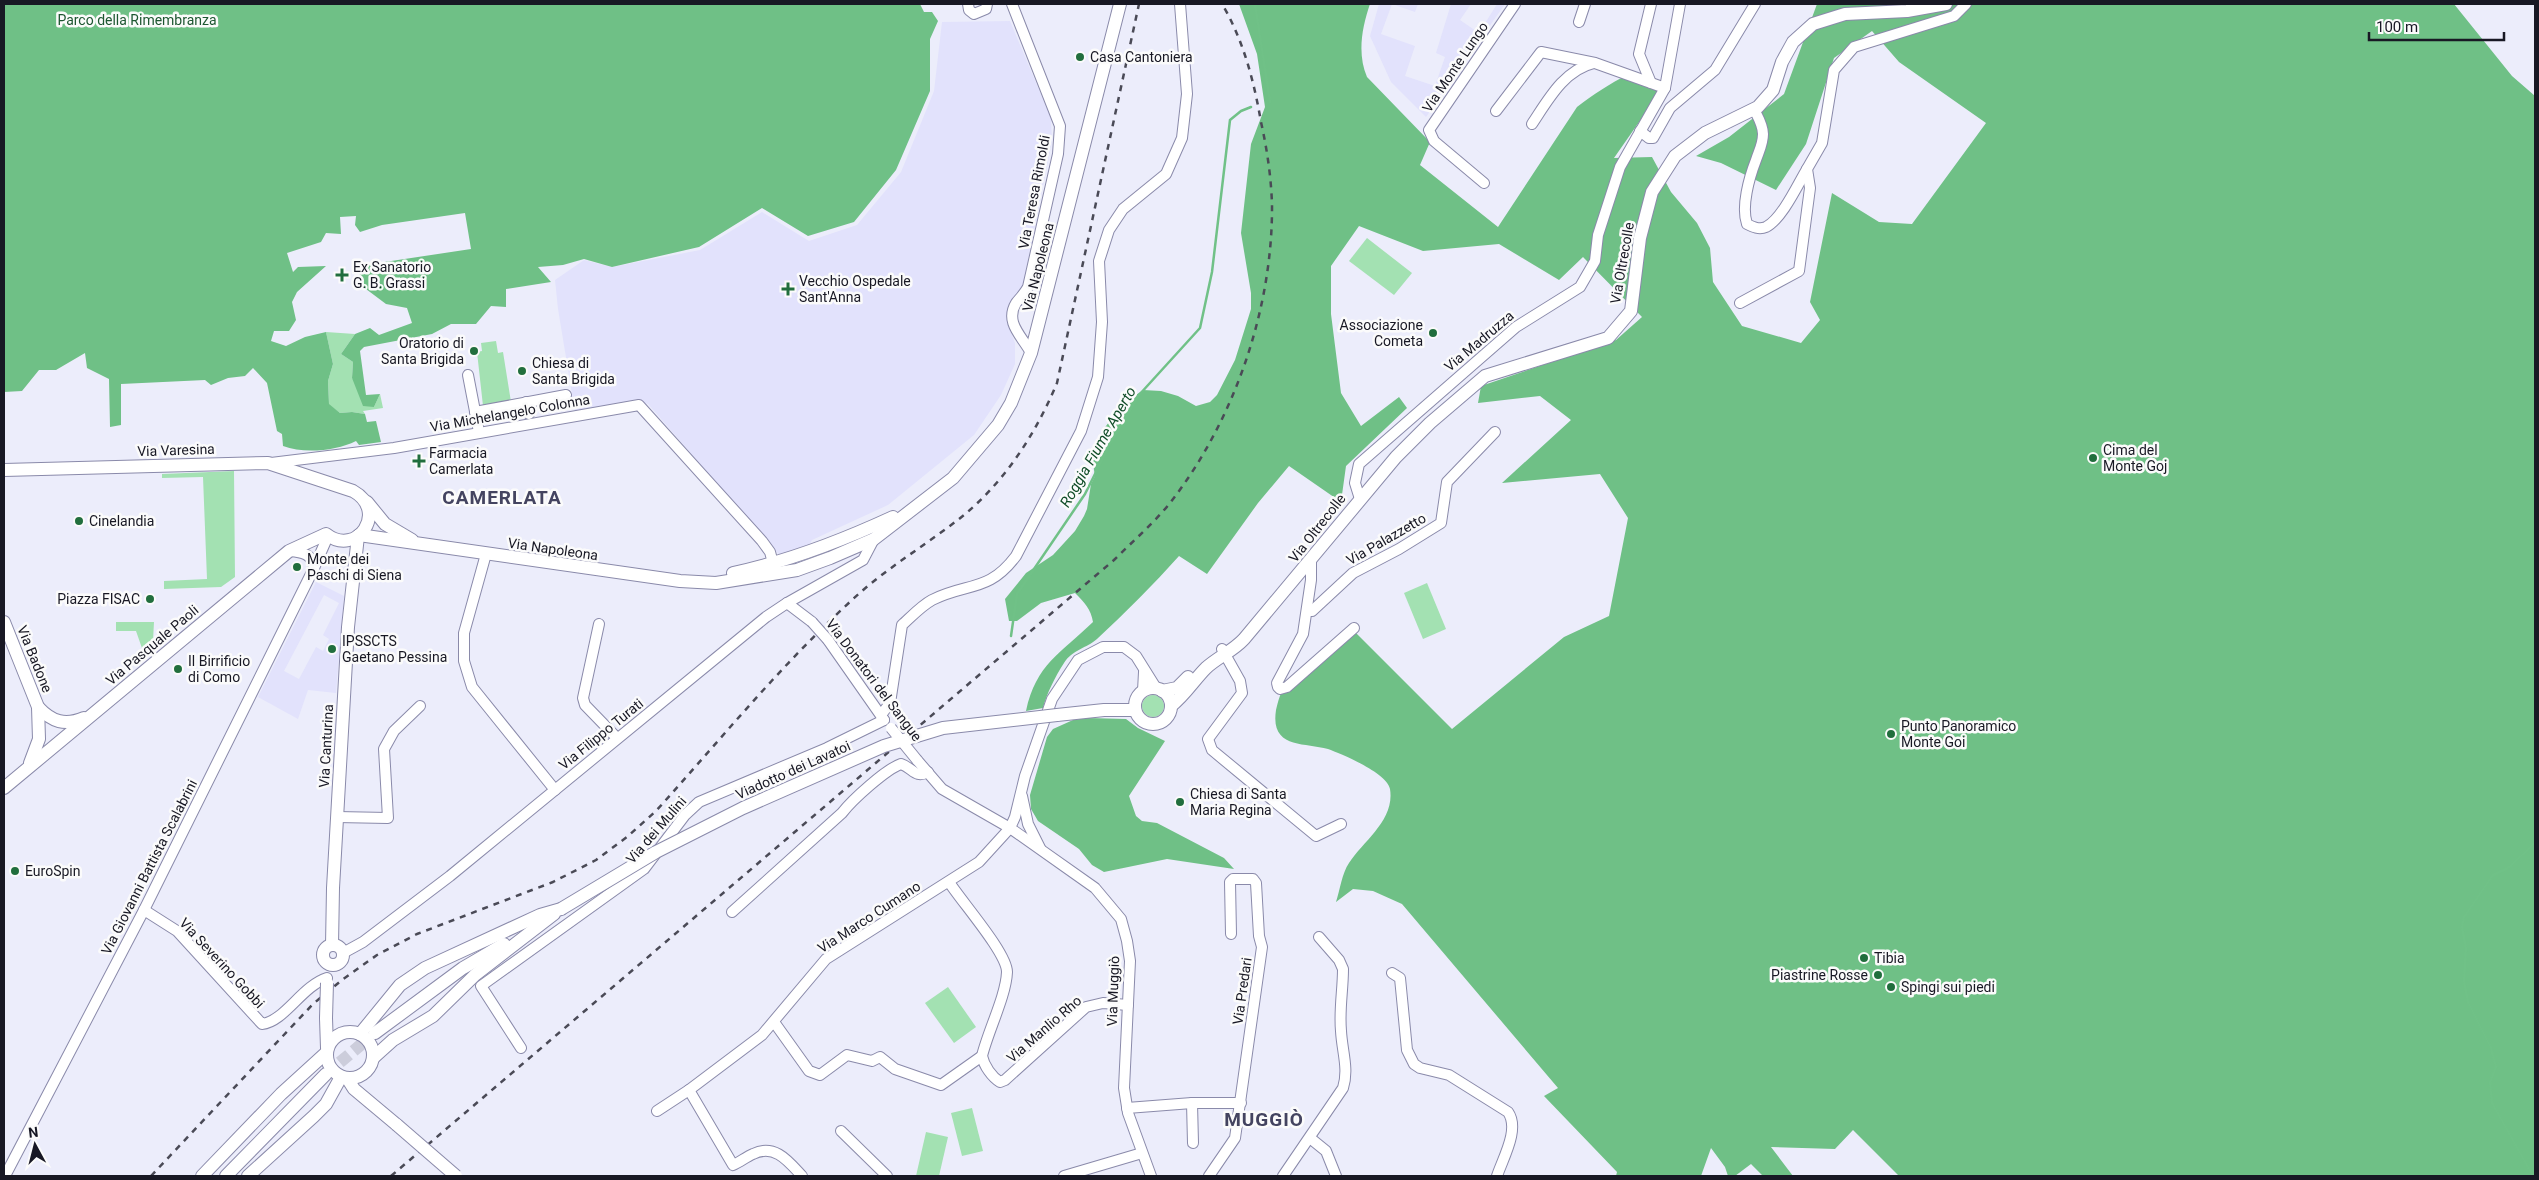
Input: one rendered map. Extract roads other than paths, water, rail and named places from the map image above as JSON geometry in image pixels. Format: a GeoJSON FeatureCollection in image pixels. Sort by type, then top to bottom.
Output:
{"type":"FeatureCollection","features":[{"type":"Feature","properties":{"kind":"main road","name":"Via Napoleona"},"geometry":{"type":"LineString","coordinates":[[327,535],[338,540],[355,537],[680,582],[716,583],[797,570],[874,539],[881,527],[920,505],[953,478],[998,425],[1011,403],[1031,353],[1120,4]]}},
{"type":"Feature","properties":{"kind":"main road","name":"Via Oltrecolle"},"geometry":{"type":"LineString","coordinates":[[1104,710],[1178,688],[1204,660],[1236,648],[1360,499],[1430,423],[1485,376],[1608,338],[1631,311],[1640,238],[1652,192],[1675,156],[1705,133],[1754,109],[1774,90],[1782,62],[1793,42],[1813,24],[1845,14],[1908,11],[1946,4]]}},
{"type":"Feature","properties":{"kind":"main road","name":"Via Varesina"},"geometry":{"type":"LineString","coordinates":[[4,470],[268,463],[346,489],[364,499]]}},
{"type":"Feature","properties":{"kind":"main road","name":"Via Napoleona"},"geometry":{"type":"LineString","coordinates":[[364,499],[385,524],[421,545]]}},
{"type":"Feature","properties":{"kind":"main road","name":"Via Canturina"},"geometry":{"type":"LineString","coordinates":[[332,945],[348,626],[357,550],[355,537],[368,523],[369,515],[364,499]]}},
{"type":"Feature","properties":{"kind":"main road","name":"Via Napoleona"},"geometry":{"type":"LineString","coordinates":[[680,582],[734,573],[828,546],[920,505]]}},
{"type":"Feature","properties":{"kind":"main road","name":"Via Pasquale Paoli"},"geometry":{"type":"LineString","coordinates":[[4,788],[289,551],[327,535]]}},
{"type":"Feature","properties":{"kind":"main road","name":"Via Napoleona"},"geometry":{"type":"LineString","coordinates":[[755,578],[773,563]]}},
{"type":"Feature","properties":{"kind":"main road","name":"Via Badone"},"geometry":{"type":"LineString","coordinates":[[4,622],[38,707],[39,739],[27,769]]}},
{"type":"Feature","properties":{"kind":"main road","name":"Via Oltrecolle"},"geometry":{"type":"LineString","coordinates":[[1147,696],[1141,721],[1155,724],[1166,719],[1171,706],[1180,699],[1208,666],[1224,652]]}},
{"type":"Feature","properties":{"kind":"main road"},"geometry":{"type":"LineString","coordinates":[[1147,696],[1169,698],[1171,706]]}},
{"type":"Feature","properties":{"kind":"main road","name":"Via Badone"},"geometry":{"type":"LineString","coordinates":[[38,707],[46,715],[65,723],[73,722],[97,711]]}},
{"type":"Feature","properties":{"kind":"main road","name":"Viadotto dei Lavatoi"},"geometry":{"type":"LineString","coordinates":[[562,909],[656,852],[735,812],[884,746],[943,728],[1104,710]]}},
{"type":"Feature","properties":{"kind":"main road"},"geometry":{"type":"LineString","coordinates":[[360,1034],[400,985],[425,968],[540,915],[562,909]]}},
{"type":"Feature","properties":{"kind":"main road"},"geometry":{"type":"LineString","coordinates":[[375,1033],[463,968],[562,909]]}},
{"type":"Feature","properties":{"kind":"main road"},"geometry":{"type":"LineString","coordinates":[[344,1078],[358,1077],[393,1040],[433,1016],[475,975],[562,909]]}},
{"type":"Feature","properties":{"kind":"main road"},"geometry":{"type":"LineString","coordinates":[[332,945],[339,947],[343,954],[339,963],[328,964],[324,961],[323,953],[326,948],[332,945]]}},
{"type":"Feature","properties":{"kind":"main road"},"geometry":{"type":"LineString","coordinates":[[328,964],[326,1018],[327,1050],[330,1067],[456,1176]]}},
{"type":"Feature","properties":{"kind":"main road"},"geometry":{"type":"LineString","coordinates":[[326,1018],[332,1025],[345,1032],[360,1034],[370,1044],[371,1064],[366,1098]]}},
{"type":"Feature","properties":{"kind":"main road"},"geometry":{"type":"LineString","coordinates":[[202,1176],[281,1094],[327,1050],[334,1038],[345,1032]]}},
{"type":"Feature","properties":{"kind":"main road"},"geometry":{"type":"LineString","coordinates":[[226,1176],[326,1074]]}},
{"type":"Feature","properties":{"kind":"main road"},"geometry":{"type":"LineString","coordinates":[[248,1176],[326,1104],[344,1078]]}},
{"type":"Feature","properties":{"kind":"street"},"geometry":{"type":"LineString","coordinates":[[968,4],[969,10],[974,14],[986,9],[986,4]]}},
{"type":"Feature","properties":{"kind":"street","name":"Via Teresa Rimoldi"},"geometry":{"type":"LineString","coordinates":[[1012,4],[1060,126],[1058,154],[1028,287],[1017,302],[1012,315],[1014,329],[1031,353]]}},
{"type":"Feature","properties":{"kind":"street"},"geometry":{"type":"LineString","coordinates":[[885,721],[890,703],[902,625],[930,601],[958,590],[982,585],[1004,571],[1016,556],[1081,431],[1098,378],[1102,322],[1099,261],[1109,230],[1123,209],[1166,174],[1182,138],[1188,94],[1180,4]]}},
{"type":"Feature","properties":{"kind":"street","name":"Via Monte Lungo"},"geometry":{"type":"LineString","coordinates":[[1484,184],[1434,141],[1429,130],[1515,4]]}},
{"type":"Feature","properties":{"kind":"street"},"geometry":{"type":"LineString","coordinates":[[1579,22],[1585,4]]}},
{"type":"Feature","properties":{"kind":"street"},"geometry":{"type":"LineString","coordinates":[[1650,4],[1639,54],[1651,83]]}},
{"type":"Feature","properties":{"kind":"street"},"geometry":{"type":"LineString","coordinates":[[1640,131],[1649,138],[1653,138],[1670,108],[1715,70],[1755,4]]}},
{"type":"Feature","properties":{"kind":"street"},"geometry":{"type":"LineString","coordinates":[[1754,109],[1763,134],[1762,146],[1755,162],[1744,202],[1744,215],[1747,224],[1756,229],[1766,227],[1781,212],[1822,143],[1834,70],[1854,47],[1954,16],[1966,4]]}},
{"type":"Feature","properties":{"kind":"street","name":"Via Madruzza"},"geometry":{"type":"LineString","coordinates":[[1360,499],[1356,483],[1359,464],[1516,326],[1580,287],[1595,261],[1598,235],[1620,167],[1665,88],[1681,6]]}},
{"type":"Feature","properties":{"kind":"street"},"geometry":{"type":"LineString","coordinates":[[1496,111],[1541,52],[1595,63],[1665,88]]}},
{"type":"Feature","properties":{"kind":"street"},"geometry":{"type":"LineString","coordinates":[[1532,124],[1561,82],[1587,65],[1595,63]]}},
{"type":"Feature","properties":{"kind":"street"},"geometry":{"type":"LineString","coordinates":[[1740,303],[1800,271],[1810,188],[1807,169]]}},
{"type":"Feature","properties":{"kind":"street"},"geometry":{"type":"LineString","coordinates":[[468,375],[479,432]]}},
{"type":"Feature","properties":{"kind":"street"},"geometry":{"type":"LineString","coordinates":[[475,412],[566,395]]}},
{"type":"Feature","properties":{"kind":"street"},"geometry":{"type":"LineString","coordinates":[[526,402],[529,414]]}},
{"type":"Feature","properties":{"kind":"street","name":"Via Michelangelo Colonna"},"geometry":{"type":"LineString","coordinates":[[268,463],[394,448],[639,406],[762,541],[770,552],[773,563]]}},
{"type":"Feature","properties":{"kind":"street","name":"Via Palazzetto"},"geometry":{"type":"LineString","coordinates":[[1307,611],[1312,611],[1353,573],[1399,549],[1441,523],[1447,482],[1495,432]]}},
{"type":"Feature","properties":{"kind":"street","name":"Via Giovanni Battista Scalabrini"},"geometry":{"type":"LineString","coordinates":[[5,1176],[144,910],[314,568],[327,535]]}},
{"type":"Feature","properties":{"kind":"street","name":"Via Filippo Turati"},"geometry":{"type":"LineString","coordinates":[[343,954],[410,907],[766,617],[863,560],[874,539]]}},
{"type":"Feature","properties":{"kind":"street"},"geometry":{"type":"LineString","coordinates":[[289,551],[308,555],[313,561],[314,568]]}},
{"type":"Feature","properties":{"kind":"street"},"geometry":{"type":"LineString","coordinates":[[486,554],[464,633],[464,661],[472,687],[555,790]]}},
{"type":"Feature","properties":{"kind":"street"},"geometry":{"type":"LineString","coordinates":[[1311,560],[1307,611],[1303,634],[1277,684],[1280,689],[1287,687],[1354,628]]}},
{"type":"Feature","properties":{"kind":"street","name":"Via Donatori del Sangue"},"geometry":{"type":"LineString","coordinates":[[787,603],[812,622],[828,640],[885,721],[942,789],[1010,828]]}},
{"type":"Feature","properties":{"kind":"street"},"geometry":{"type":"LineString","coordinates":[[599,624],[583,698],[586,705],[617,738]]}},
{"type":"Feature","properties":{"kind":"street"},"geometry":{"type":"LineString","coordinates":[[1010,828],[1052,699],[1073,665],[1098,648],[1116,646],[1134,653],[1144,671],[1147,696]]}},
{"type":"Feature","properties":{"kind":"street"},"geometry":{"type":"LineString","coordinates":[[1224,652],[1240,681],[1242,693],[1208,739],[1212,750],[1316,836],[1341,824]]}},
{"type":"Feature","properties":{"kind":"street"},"geometry":{"type":"LineString","coordinates":[[337,817],[388,818],[384,749],[394,731],[420,706]]}},
{"type":"Feature","properties":{"kind":"street","name":"Via dei Mulini"},"geometry":{"type":"LineString","coordinates":[[521,1048],[481,986],[644,870],[685,815],[699,802],[827,748],[885,721]]}},
{"type":"Feature","properties":{"kind":"street"},"geometry":{"type":"LineString","coordinates":[[732,912],[842,813],[848,805],[890,770],[901,764],[916,775],[921,776],[928,772]]}},
{"type":"Feature","properties":{"kind":"street"},"geometry":{"type":"LineString","coordinates":[[1021,790],[1028,824],[1040,849]]}},
{"type":"Feature","properties":{"kind":"street","name":"Via Muggiò"},"geometry":{"type":"LineString","coordinates":[[1010,828],[1095,888],[1121,919],[1130,961],[1124,1088],[1127,1108],[1151,1176]]}},
{"type":"Feature","properties":{"kind":"street","name":"Via Marco Cumano"},"geometry":{"type":"LineString","coordinates":[[657,1111],[689,1090],[762,1035],[826,959],[979,862],[1010,828]]}},
{"type":"Feature","properties":{"kind":"street","name":"Via Predari"},"geometry":{"type":"LineString","coordinates":[[1209,1176],[1235,1138],[1241,1103],[1244,1065],[1262,947],[1259,936],[1256,883],[1253,879],[1233,879],[1230,882],[1231,934]]}},
{"type":"Feature","properties":{"kind":"street"},"geometry":{"type":"LineString","coordinates":[[774,1022],[809,1071],[816,1075],[820,1075],[847,1056],[872,1061],[880,1057],[895,1069],[942,1085],[982,1056],[1004,986],[1006,967],[998,950],[949,882]]}},
{"type":"Feature","properties":{"kind":"street","name":"Via Severino Gobbi"},"geometry":{"type":"LineString","coordinates":[[144,910],[177,932],[258,1023],[270,1022],[303,992],[327,981]]}},
{"type":"Feature","properties":{"kind":"street"},"geometry":{"type":"LineString","coordinates":[[1283,1176],[1343,1088],[1346,1065],[1341,1031],[1342,969],[1339,960],[1319,937]]}},
{"type":"Feature","properties":{"kind":"street"},"geometry":{"type":"LineString","coordinates":[[1392,973],[1400,978],[1407,1050],[1414,1064],[1420,1068],[1449,1075],[1508,1112],[1512,1118],[1512,1129],[1497,1176]]}},
{"type":"Feature","properties":{"kind":"street","name":"Via Manlio Rho"},"geometry":{"type":"LineString","coordinates":[[982,1056],[983,1062],[995,1079],[1000,1082],[1009,1077],[1086,1007],[1103,1003],[1128,1004]]}},
{"type":"Feature","properties":{"kind":"street"},"geometry":{"type":"LineString","coordinates":[[689,1090],[732,1165],[754,1153],[768,1150],[782,1155],[802,1176]]}},
{"type":"Feature","properties":{"kind":"street"},"geometry":{"type":"LineString","coordinates":[[1192,1103],[1194,1143]]}},
{"type":"Feature","properties":{"kind":"street"},"geometry":{"type":"LineString","coordinates":[[1127,1108],[1192,1103],[1241,1103]]}},
{"type":"Feature","properties":{"kind":"street"},"geometry":{"type":"LineString","coordinates":[[841,1132],[887,1176]]}},
{"type":"Feature","properties":{"kind":"street"},"geometry":{"type":"LineString","coordinates":[[1310,1138],[1326,1151],[1336,1176]]}},
{"type":"Feature","properties":{"kind":"street"},"geometry":{"type":"LineString","coordinates":[[1064,1176],[1142,1153]]}},
{"type":"Feature","properties":{"kind":"waterway","name":"Roggia Fiume Aperto"},"geometry":{"type":"LineString","coordinates":[[1255,4],[1270,102]]}},
{"type":"Feature","properties":{"kind":"waterway","name":"Roggia Fiume Aperto"},"geometry":{"type":"LineString","coordinates":[[1011,636],[1017,594],[1085,494],[1111,442],[1139,395],[1200,328],[1212,272],[1230,120],[1241,111],[1251,107]]}},
{"type":"Feature","properties":{"kind":"waterway"},"geometry":{"type":"LineString","coordinates":[[2533,1176],[2492,1103],[2490,1083],[2496,1067],[2491,1048],[2468,1002],[2464,981],[2466,948],[2462,927],[2464,917],[2493,875],[2508,868],[2535,843]]}},
{"type":"Feature","properties":{"kind":"tunnel"},"geometry":{"type":"LineString","coordinates":[[326,1074],[375,1033]]}},
{"type":"Feature","properties":{"kind":"railway"},"geometry":{"type":"LineString","coordinates":[[151,1176],[313,1004],[377,955],[417,934],[553,882],[596,860],[627,837],[656,811],[800,650],[852,600],[879,577],[964,515],[993,487],[1029,438],[1040,420],[1057,383],[1139,4]]}},
{"type":"Feature","properties":{"kind":"railway"},"geometry":{"type":"LineString","coordinates":[[391,1176],[1114,560],[1163,511],[1193,471],[1231,400],[1245,362],[1257,323],[1271,244],[1271,183],[1258,107],[1242,46],[1222,4]]}},
{"type":"Feature","properties":{"kind":"place","name":"Casa Cantoniera"},"geometry":{"type":"Point","coordinates":[1080,57]}},
{"type":"Feature","properties":{"kind":"place","name":"Ex Sanatorio G. B. Grassi"},"geometry":{"type":"Point","coordinates":[342,275]}},
{"type":"Feature","properties":{"kind":"place","name":"Vecchio Ospedale Sant'Anna"},"geometry":{"type":"Point","coordinates":[788,289]}},
{"type":"Feature","properties":{"kind":"place","name":"Associazione Cometa"},"geometry":{"type":"Point","coordinates":[1433,333]}},
{"type":"Feature","properties":{"kind":"place","name":"Oratorio di Santa Brigida"},"geometry":{"type":"Point","coordinates":[474,351]}},
{"type":"Feature","properties":{"kind":"place","name":"Chiesa di Santa Brigida"},"geometry":{"type":"Point","coordinates":[522,371]}},
{"type":"Feature","properties":{"kind":"place","name":"Cima del Monte Goj"},"geometry":{"type":"Point","coordinates":[2093,458]}},
{"type":"Feature","properties":{"kind":"place","name":"Farmacia Camerlata"},"geometry":{"type":"Point","coordinates":[419,461]}},
{"type":"Feature","properties":{"kind":"place","name":"Cinelandia"},"geometry":{"type":"Point","coordinates":[79,521]}},
{"type":"Feature","properties":{"kind":"place","name":"Monte dei Paschi di Siena"},"geometry":{"type":"Point","coordinates":[297,567]}},
{"type":"Feature","properties":{"kind":"place","name":"Piazza FISAC"},"geometry":{"type":"Point","coordinates":[150,599]}},
{"type":"Feature","properties":{"kind":"place","name":"IPSSCTS Gaetano Pessina"},"geometry":{"type":"Point","coordinates":[332,649]}},
{"type":"Feature","properties":{"kind":"place","name":"Il Birrificio di Como"},"geometry":{"type":"Point","coordinates":[178,669]}},
{"type":"Feature","properties":{"kind":"place","name":"Punto Panoramico Monte Goi"},"geometry":{"type":"Point","coordinates":[1891,734]}},
{"type":"Feature","properties":{"kind":"place","name":"Chiesa di Santa Maria Regina"},"geometry":{"type":"Point","coordinates":[1180,802]}},
{"type":"Feature","properties":{"kind":"place","name":"EuroSpin"},"geometry":{"type":"Point","coordinates":[15,871]}},
{"type":"Feature","properties":{"kind":"place","name":"Tibia"},"geometry":{"type":"Point","coordinates":[1864,958]}},
{"type":"Feature","properties":{"kind":"place","name":"Piastrine Rosse"},"geometry":{"type":"Point","coordinates":[1878,975]}},
{"type":"Feature","properties":{"kind":"place","name":"Spingi sui piedi"},"geometry":{"type":"Point","coordinates":[1891,987]}},
{"type":"Feature","properties":{"kind":"district","name":"CAMERLATA"},"geometry":{"type":"Point","coordinates":[502,497]}},
{"type":"Feature","properties":{"kind":"district","name":"MUGGIÒ"},"geometry":{"type":"Point","coordinates":[1264,1119]}},
{"type":"Feature","properties":{"kind":"park label","name":"Parco della Rimembranza"},"geometry":{"type":"Point","coordinates":[137,20]}}]}
